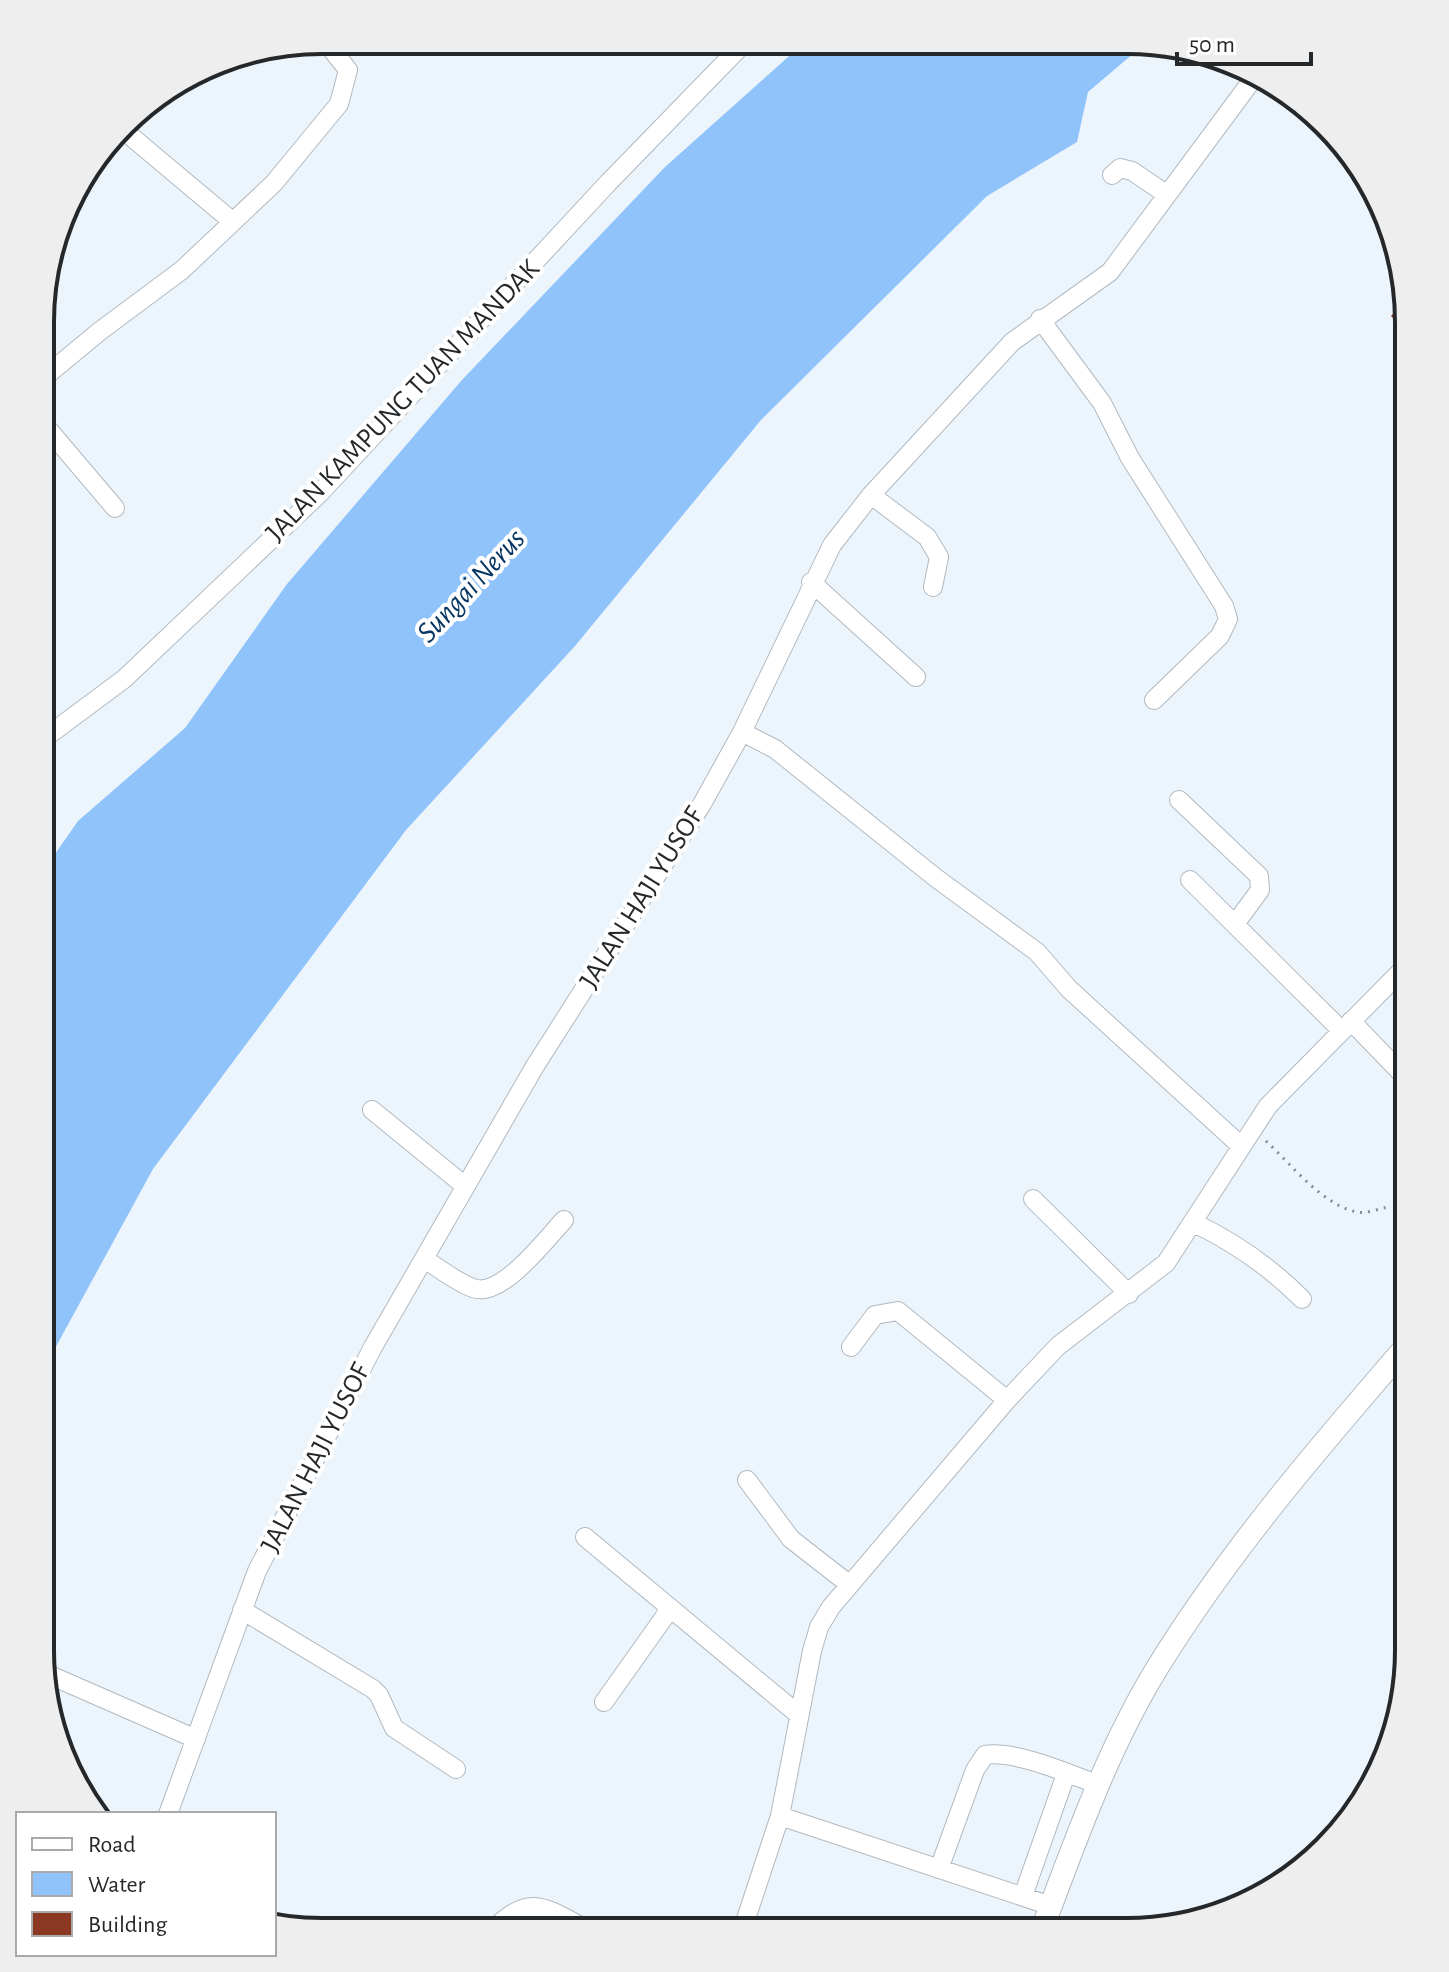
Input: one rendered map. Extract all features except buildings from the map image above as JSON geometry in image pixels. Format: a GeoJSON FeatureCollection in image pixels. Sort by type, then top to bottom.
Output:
{"type":"FeatureCollection","features":[{"type":"Feature","properties":{"kind":"main road"},"geometry":{"type":"LineString","coordinates":[[1046,1918],[1099,1785],[1159,1664],[1279,1495],[1394,1360]]}},
{"type":"Feature","properties":{"kind":"street"},"geometry":{"type":"LineString","coordinates":[[54,369],[182,270],[274,183],[343,97],[348,70],[337,54]]}},
{"type":"Feature","properties":{"kind":"street","name":"JALAN KAMPUNG TUAN MANDAK"},"geometry":{"type":"LineString","coordinates":[[54,731],[124,679],[320,493],[608,183],[733,54]]}},
{"type":"Feature","properties":{"kind":"street","name":"JALAN HAJI YUSOF"},"geometry":{"type":"LineString","coordinates":[[169,1812],[257,1571],[351,1389],[535,1066],[702,804],[742,732],[811,582],[832,545],[871,495],[1012,342],[1040,319],[1110,272],[1249,84]]}},
{"type":"Feature","properties":{"kind":"street"},"geometry":{"type":"LineString","coordinates":[[130,136],[233,222]]}},
{"type":"Feature","properties":{"kind":"street"},"geometry":{"type":"LineString","coordinates":[[1112,175],[1120,168],[1132,171],[1166,194]]}},
{"type":"Feature","properties":{"kind":"street"},"geometry":{"type":"LineString","coordinates":[[1040,319],[1102,403],[1130,458],[1224,606],[1228,619],[1220,636],[1154,700]]}},
{"type":"Feature","properties":{"kind":"street"},"geometry":{"type":"LineString","coordinates":[[54,436],[115,508]]}},
{"type":"Feature","properties":{"kind":"street"},"geometry":{"type":"LineString","coordinates":[[871,495],[927,537],[939,557],[933,587]]}},
{"type":"Feature","properties":{"kind":"street"},"geometry":{"type":"LineString","coordinates":[[811,582],[916,677]]}},
{"type":"Feature","properties":{"kind":"street"},"geometry":{"type":"LineString","coordinates":[[742,732],[775,749],[936,878],[1037,952],[1069,989],[1240,1145]]}},
{"type":"Feature","properties":{"kind":"street"},"geometry":{"type":"LineString","coordinates":[[1179,800],[1259,876],[1260,890],[1235,924]]}},
{"type":"Feature","properties":{"kind":"street"},"geometry":{"type":"LineString","coordinates":[[1190,880],[1394,1068]]}},
{"type":"Feature","properties":{"kind":"street"},"geometry":{"type":"LineString","coordinates":[[746,1918],[780,1816],[819,1627],[850,1585],[1007,1400],[1058,1346],[1166,1263],[1251,1128],[1395,978]]}},
{"type":"Feature","properties":{"kind":"street"},"geometry":{"type":"LineString","coordinates":[[372,1110],[465,1186]]}},
{"type":"Feature","properties":{"kind":"street"},"geometry":{"type":"LineString","coordinates":[[1033,1199],[1129,1294]]}},
{"type":"Feature","properties":{"kind":"street"},"geometry":{"type":"LineString","coordinates":[[424,1259],[475,1290],[492,1287],[509,1278],[564,1220]]}},
{"type":"Feature","properties":{"kind":"street"},"geometry":{"type":"LineString","coordinates":[[1194,1223],[1232,1241],[1281,1278],[1302,1299]]}},
{"type":"Feature","properties":{"kind":"street"},"geometry":{"type":"LineString","coordinates":[[851,1347],[875,1315],[898,1311],[1007,1400]]}},
{"type":"Feature","properties":{"kind":"street"},"geometry":{"type":"LineString","coordinates":[[747,1480],[791,1539],[850,1585]]}},
{"type":"Feature","properties":{"kind":"street"},"geometry":{"type":"LineString","coordinates":[[585,1537],[799,1715]]}},
{"type":"Feature","properties":{"kind":"street"},"geometry":{"type":"LineString","coordinates":[[604,1702],[670,1609]]}},
{"type":"Feature","properties":{"kind":"street"},"geometry":{"type":"LineString","coordinates":[[242,1610],[373,1689],[379,1695],[394,1728],[456,1769]]}},
{"type":"Feature","properties":{"kind":"street"},"geometry":{"type":"LineString","coordinates":[[56,1678],[196,1739]]}},
{"type":"Feature","properties":{"kind":"street"},"geometry":{"type":"LineString","coordinates":[[939,1869],[975,1770],[985,1755],[994,1753],[1099,1785]]}},
{"type":"Feature","properties":{"kind":"street"},"geometry":{"type":"LineString","coordinates":[[1023,1896],[1066,1774]]}},
{"type":"Feature","properties":{"kind":"street"},"geometry":{"type":"LineString","coordinates":[[780,1816],[1051,1906]]}},
{"type":"Feature","properties":{"kind":"street"},"geometry":{"type":"LineString","coordinates":[[506,1918],[517,1908],[528,1906],[543,1906],[566,1918]]}},
{"type":"Feature","properties":{"kind":"path"},"geometry":{"type":"LineString","coordinates":[[1251,1128],[1324,1195],[1345,1208],[1360,1213],[1388,1207]]}},
{"type":"Feature","properties":{"kind":"water","name":"Sungai Nerus"},"geometry":{"type":"Polygon","coordinates":[[[791,54],[1132,54],[1088,92],[1077,142],[987,196],[761,420],[575,646],[406,830],[153,1169],[54,1350],[54,855],[78,821],[185,728],[287,584],[461,381],[665,167],[791,54]]]}}]}
